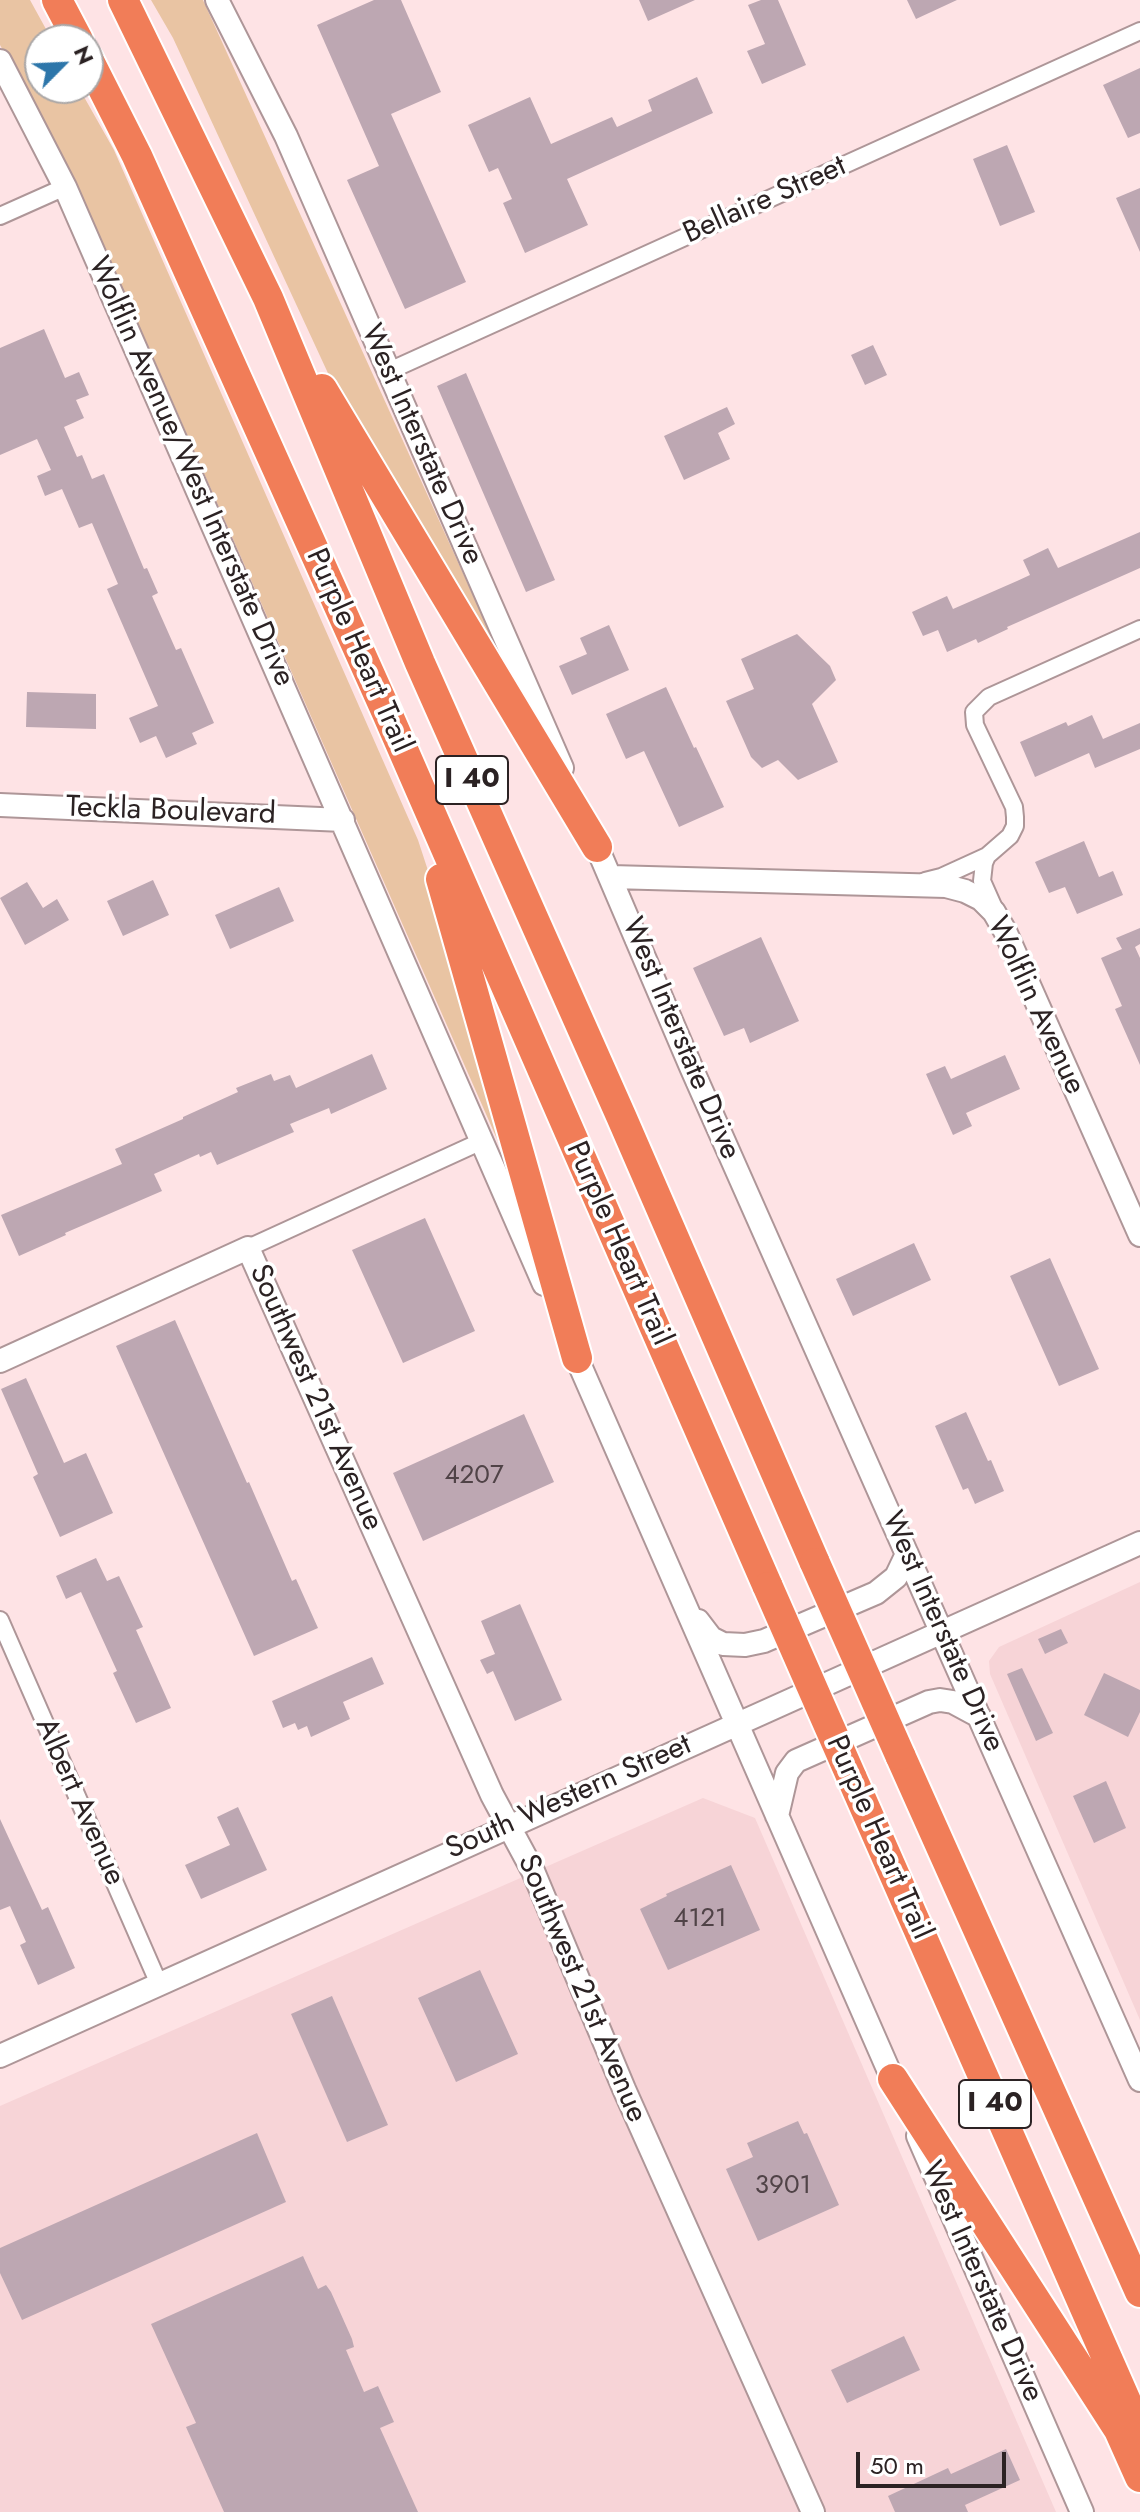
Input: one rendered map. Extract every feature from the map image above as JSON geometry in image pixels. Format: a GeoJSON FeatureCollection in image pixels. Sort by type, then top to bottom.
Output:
{"type":"FeatureCollection","features":[{"type":"Feature","properties":{"kind":"highway"},"geometry":{"type":"LineString","coordinates":[[57,0],[70,24]]}},
{"type":"Feature","properties":{"kind":"highway","name":"Purple Heart Trail"},"geometry":{"type":"LineString","coordinates":[[123,0],[268,298],[420,663],[815,1563],[1140,2292]]}},
{"type":"Feature","properties":{"kind":"highway","name":"Purple Heart Trail"},"geometry":{"type":"LineString","coordinates":[[104,91],[137,156],[387,713],[1140,2433]]}},
{"type":"Feature","properties":{"kind":"highway"},"geometry":{"type":"LineString","coordinates":[[268,298],[597,847]]}},
{"type":"Feature","properties":{"kind":"highway"},"geometry":{"type":"LineString","coordinates":[[387,713],[453,918],[577,1358]]}},
{"type":"Feature","properties":{"kind":"highway"},"geometry":{"type":"LineString","coordinates":[[893,2079],[1119,2430],[1140,2477]]}},
{"type":"Feature","properties":{"kind":"main road","name":"West Interstate Drive"},"geometry":{"type":"LineString","coordinates":[[217,0],[286,136],[611,877],[691,1067],[1140,2080]]}},
{"type":"Feature","properties":{"kind":"main road","name":"Wolflin Avenue/West Interstate Drive"},"geometry":{"type":"LineString","coordinates":[[0,61],[65,187],[343,820]]}},
{"type":"Feature","properties":{"kind":"main road","name":"Teckla Boulevard"},"geometry":{"type":"LineString","coordinates":[[0,805],[343,820]]}},
{"type":"Feature","properties":{"kind":"main road","name":"West Interstate Drive"},"geometry":{"type":"LineString","coordinates":[[343,820],[1082,2512]]}},
{"type":"Feature","properties":{"kind":"main road","name":"Wolflin Avenue"},"geometry":{"type":"LineString","coordinates":[[611,877],[946,886],[981,899],[994,912],[1005,931],[1140,1235]]}},
{"type":"Feature","properties":{"kind":"main road"},"geometry":{"type":"LineString","coordinates":[[0,1361],[248,1248]]}},
{"type":"Feature","properties":{"kind":"main road","name":"Southwest 21st Avenue"},"geometry":{"type":"LineString","coordinates":[[248,1248],[492,1795],[533,1871],[624,2089],[813,2512]]}},
{"type":"Feature","properties":{"kind":"main road","name":"South Western Street"},"geometry":{"type":"LineString","coordinates":[[0,2056],[1140,1543]]}},
{"type":"Feature","properties":{"kind":"main road"},"geometry":{"type":"LineString","coordinates":[[685,1604],[711,1638],[723,1644],[764,1641],[876,1593],[896,1577],[907,1554]]}},
{"type":"Feature","properties":{"kind":"main road"},"geometry":{"type":"LineString","coordinates":[[777,1816],[787,1773],[796,1761],[929,1702],[953,1702],[979,1716]]}},
{"type":"Feature","properties":{"kind":"street","name":"Bellaire Street"},"geometry":{"type":"LineString","coordinates":[[389,371],[1140,31]]}},
{"type":"Feature","properties":{"kind":"street"},"geometry":{"type":"LineString","coordinates":[[0,216],[65,187]]}},
{"type":"Feature","properties":{"kind":"street"},"geometry":{"type":"LineString","coordinates":[[906,885],[941,877],[987,856],[1010,836],[1015,826],[1014,807],[975,725],[974,712],[989,697],[1140,629]]}},
{"type":"Feature","properties":{"kind":"street"},"geometry":{"type":"LineString","coordinates":[[987,856],[982,881],[1005,931]]}},
{"type":"Feature","properties":{"kind":"street"},"geometry":{"type":"LineString","coordinates":[[248,1248],[482,1141]]}},
{"type":"Feature","properties":{"kind":"street","name":"Albert Avenue"},"geometry":{"type":"LineString","coordinates":[[0,1620],[159,1984]]}},
{"type":"Feature","properties":{"kind":"shaded area"},"geometry":{"type":"Polygon","coordinates":[[[0,0],[30,0],[43,24],[24,24],[24,89],[0,45],[0,0]]]}},
{"type":"Feature","properties":{"kind":"shaded area"},"geometry":{"type":"Polygon","coordinates":[[[151,0],[203,0],[496,646],[485,649],[339,397],[173,38],[151,0]]]}},
{"type":"Feature","properties":{"kind":"shaded area"},"geometry":{"type":"Polygon","coordinates":[[[32,104],[88,104],[114,150],[418,840],[470,999],[508,1164],[82,196],[32,104]]]}},
{"type":"Feature","properties":{"kind":"shaded area"},"geometry":{"type":"Polygon","coordinates":[[[1140,1582],[1140,2020],[990,1674],[989,1661],[999,1647],[1140,1582]]]}},
{"type":"Feature","properties":{"kind":"shaded area"},"geometry":{"type":"Polygon","coordinates":[[[703,1798],[755,1818],[1056,2512],[0,2512],[0,2106],[703,1798]]]}},
{"type":"Feature","properties":{"kind":"building"},"geometry":{"type":"Polygon","coordinates":[[[374,0],[401,0],[441,92],[391,114],[466,282],[405,309],[347,180],[379,166],[317,25],[374,0]]]}},
{"type":"Feature","properties":{"kind":"building"},"geometry":{"type":"Polygon","coordinates":[[[639,0],[695,0],[648,21],[639,0]]]}},
{"type":"Feature","properties":{"kind":"building"},"geometry":{"type":"Polygon","coordinates":[[[761,0],[778,0],[806,65],[762,84],[747,51],[765,44],[748,5],[761,0]]]}},
{"type":"Feature","properties":{"kind":"building"},"geometry":{"type":"Polygon","coordinates":[[[907,0],[957,0],[916,19],[907,0]]]}},
{"type":"Feature","properties":{"kind":"building"},"geometry":{"type":"Polygon","coordinates":[[[1140,68],[1140,133],[1128,138],[1103,85],[1140,68]]]}},
{"type":"Feature","properties":{"kind":"building"},"geometry":{"type":"Polygon","coordinates":[[[697,77],[713,113],[567,179],[588,225],[525,253],[503,203],[512,199],[498,168],[489,172],[468,125],[530,97],[551,144],[612,117],[617,127],[652,111],[648,100],[697,77]]]}},
{"type":"Feature","properties":{"kind":"building"},"geometry":{"type":"Polygon","coordinates":[[[1007,145],[1035,212],[1000,226],[973,159],[1007,145]]]}},
{"type":"Feature","properties":{"kind":"building"},"geometry":{"type":"Polygon","coordinates":[[[1140,188],[1140,252],[1116,198],[1140,188]]]}},
{"type":"Feature","properties":{"kind":"building"},"geometry":{"type":"Polygon","coordinates":[[[44,329],[65,378],[79,372],[89,395],[76,400],[84,418],[64,427],[77,457],[82,455],[92,479],[104,474],[144,569],[147,568],[158,593],[152,596],[176,650],[181,648],[214,723],[192,733],[197,744],[166,758],[156,736],[140,743],[129,718],[158,706],[107,589],[118,584],[92,523],[79,528],[62,489],[45,496],[37,476],[51,470],[37,439],[0,455],[0,348],[44,329]]]}},
{"type":"Feature","properties":{"kind":"building"},"geometry":{"type":"Polygon","coordinates":[[[873,345],[887,375],[865,385],[851,355],[873,345]]]}},
{"type":"Feature","properties":{"kind":"building"},"geometry":{"type":"Polygon","coordinates":[[[466,373],[555,580],[526,592],[437,386],[466,373]]]}},
{"type":"Feature","properties":{"kind":"building"},"geometry":{"type":"Polygon","coordinates":[[[727,407],[735,424],[718,433],[730,459],[684,480],[664,436],[727,407]]]}},
{"type":"Feature","properties":{"kind":"building"},"geometry":{"type":"Polygon","coordinates":[[[1140,532],[1140,568],[978,643],[976,639],[947,652],[938,630],[923,636],[912,612],[947,596],[953,609],[1030,575],[1023,560],[1048,548],[1058,568],[1140,532]]]}},
{"type":"Feature","properties":{"kind":"building"},"geometry":{"type":"Polygon","coordinates":[[[609,625],[629,670],[572,695],[559,666],[587,654],[580,638],[609,625]]]}},
{"type":"Feature","properties":{"kind":"building"},"geometry":{"type":"Polygon","coordinates":[[[797,634],[830,666],[836,680],[812,704],[838,762],[798,780],[778,760],[762,768],[751,757],[726,701],[754,689],[741,659],[797,634]]]}},
{"type":"Feature","properties":{"kind":"building"},"geometry":{"type":"Polygon","coordinates":[[[666,687],[724,807],[679,827],[644,751],[626,759],[606,714],[666,687]]]}},
{"type":"Feature","properties":{"kind":"building"},"geometry":{"type":"Polygon","coordinates":[[[27,692],[96,694],[96,729],[26,727],[27,692]]]}},
{"type":"Feature","properties":{"kind":"building"},"geometry":{"type":"Polygon","coordinates":[[[1092,715],[1103,739],[1140,723],[1140,749],[1095,768],[1089,753],[1035,777],[1020,742],[1066,722],[1068,726],[1092,715]]]}},
{"type":"Feature","properties":{"kind":"building"},"geometry":{"type":"Polygon","coordinates":[[[1084,841],[1099,877],[1113,871],[1123,895],[1077,914],[1065,887],[1049,893],[1035,862],[1084,841]]]}},
{"type":"Feature","properties":{"kind":"building"},"geometry":{"type":"Polygon","coordinates":[[[153,880],[169,915],[123,936],[107,901],[153,880]]]}},
{"type":"Feature","properties":{"kind":"building"},"geometry":{"type":"Polygon","coordinates":[[[27,882],[43,908],[57,899],[69,920],[25,945],[0,898],[27,882]]]}},
{"type":"Feature","properties":{"kind":"building"},"geometry":{"type":"Polygon","coordinates":[[[279,887],[294,921],[230,949],[215,915],[279,887]]]}},
{"type":"Feature","properties":{"kind":"building"},"geometry":{"type":"Polygon","coordinates":[[[1140,928],[1140,944],[1135,947],[1140,958],[1140,1065],[1115,1009],[1122,1006],[1101,958],[1122,949],[1116,938],[1140,928]]]}},
{"type":"Feature","properties":{"kind":"building"},"geometry":{"type":"Polygon","coordinates":[[[761,937],[799,1021],[750,1043],[744,1028],[724,1036],[693,968],[761,937]]]}},
{"type":"Feature","properties":{"kind":"building"},"geometry":{"type":"Polygon","coordinates":[[[372,1054],[387,1089],[331,1114],[329,1108],[290,1124],[294,1132],[217,1165],[211,1152],[200,1157],[199,1154],[154,1174],[162,1191],[19,1256],[1,1215],[122,1164],[115,1149],[238,1092],[236,1088],[271,1074],[274,1081],[290,1075],[296,1088],[372,1054]]]}},
{"type":"Feature","properties":{"kind":"building"},"geometry":{"type":"Polygon","coordinates":[[[1005,1055],[1020,1089],[966,1113],[972,1126],[953,1135],[926,1074],[945,1066],[951,1079],[1005,1055]]]}},
{"type":"Feature","properties":{"kind":"building"},"geometry":{"type":"Polygon","coordinates":[[[425,1218],[475,1331],[403,1363],[352,1250],[425,1218]]]}},
{"type":"Feature","properties":{"kind":"building"},"geometry":{"type":"Polygon","coordinates":[[[914,1243],[931,1280],[853,1316],[836,1279],[914,1243]]]}},
{"type":"Feature","properties":{"kind":"building"},"geometry":{"type":"Polygon","coordinates":[[[1050,1258],[1099,1369],[1059,1386],[1010,1276],[1050,1258]]]}},
{"type":"Feature","properties":{"kind":"building"},"geometry":{"type":"Polygon","coordinates":[[[175,1320],[292,1581],[296,1579],[318,1628],[254,1656],[116,1346],[175,1320]]]}},
{"type":"Feature","properties":{"kind":"building"},"geometry":{"type":"Polygon","coordinates":[[[26,1378],[64,1463],[86,1453],[113,1513],[60,1537],[33,1477],[38,1474],[1,1389],[26,1378]]]}},
{"type":"Feature","properties":{"kind":"building"},"geometry":{"type":"Polygon","coordinates":[[[966,1412],[1004,1491],[975,1504],[968,1488],[963,1490],[935,1426],[966,1412]]]}},
{"type":"Feature","properties":{"kind":"building"},"geometry":{"type":"Polygon","coordinates":[[[524,1414],[554,1482],[423,1541],[393,1473],[524,1414]]]}},
{"type":"Feature","properties":{"kind":"building"},"geometry":{"type":"Polygon","coordinates":[[[96,1558],[107,1581],[119,1576],[143,1627],[136,1630],[171,1708],[136,1723],[113,1673],[117,1671],[81,1592],[66,1599],[56,1576],[96,1558]]]}},
{"type":"Feature","properties":{"kind":"building"},"geometry":{"type":"Polygon","coordinates":[[[520,1604],[562,1700],[515,1721],[493,1671],[487,1674],[480,1660],[495,1654],[481,1621],[520,1604]]]}},
{"type":"Feature","properties":{"kind":"building"},"geometry":{"type":"Polygon","coordinates":[[[1061,1629],[1068,1643],[1045,1654],[1038,1639],[1061,1629]]]}},
{"type":"Feature","properties":{"kind":"building"},"geometry":{"type":"Polygon","coordinates":[[[372,1657],[384,1684],[343,1702],[350,1719],[311,1737],[307,1726],[298,1730],[295,1723],[283,1728],[272,1701],[372,1657]]]}},
{"type":"Feature","properties":{"kind":"building"},"geometry":{"type":"Polygon","coordinates":[[[1022,1668],[1053,1733],[1036,1741],[1007,1674],[1022,1668]]]}},
{"type":"Feature","properties":{"kind":"building"},"geometry":{"type":"Polygon","coordinates":[[[1104,1673],[1140,1690],[1140,1712],[1128,1737],[1084,1715],[1104,1673]]]}},
{"type":"Feature","properties":{"kind":"building"},"geometry":{"type":"Polygon","coordinates":[[[1106,1781],[1126,1828],[1094,1843],[1073,1796],[1106,1781]]]}},
{"type":"Feature","properties":{"kind":"building"},"geometry":{"type":"Polygon","coordinates":[[[238,1807],[267,1870],[201,1899],[185,1865],[230,1845],[217,1817],[238,1807]]]}},
{"type":"Feature","properties":{"kind":"building"},"geometry":{"type":"Polygon","coordinates":[[[0,1819],[42,1910],[48,1907],[75,1968],[38,1985],[20,1945],[26,1942],[10,1906],[0,1910],[0,1819]]]}},
{"type":"Feature","properties":{"kind":"building"},"geometry":{"type":"Polygon","coordinates":[[[731,1865],[760,1930],[668,1970],[640,1909],[731,1865]]]}},
{"type":"Feature","properties":{"kind":"building"},"geometry":{"type":"Polygon","coordinates":[[[480,1970],[518,2054],[456,2082],[418,1998],[480,1970]]]}},
{"type":"Feature","properties":{"kind":"building"},"geometry":{"type":"Polygon","coordinates":[[[332,1996],[388,2125],[347,2142],[291,2014],[332,1996]]]}},
{"type":"Feature","properties":{"kind":"building"},"geometry":{"type":"Polygon","coordinates":[[[798,2121],[804,2134],[807,2133],[839,2205],[758,2241],[726,2169],[753,2157],[747,2143],[798,2121]]]}},
{"type":"Feature","properties":{"kind":"building"},"geometry":{"type":"Polygon","coordinates":[[[257,2133],[286,2202],[22,2320],[0,2273],[0,2248],[257,2133]]]}},
{"type":"Feature","properties":{"kind":"building"},"geometry":{"type":"Polygon","coordinates":[[[303,2256],[318,2289],[326,2285],[331,2292],[352,2339],[354,2347],[346,2350],[364,2392],[378,2386],[394,2422],[380,2428],[418,2512],[224,2512],[186,2427],[196,2423],[151,2324],[303,2256]]]}},
{"type":"Feature","properties":{"kind":"building"},"geometry":{"type":"Polygon","coordinates":[[[904,2336],[920,2370],[847,2403],[831,2370],[904,2336]]]}},
{"type":"Feature","properties":{"kind":"building"},"geometry":{"type":"Polygon","coordinates":[[[1006,2449],[1020,2480],[965,2505],[968,2512],[895,2512],[888,2496],[948,2468],[951,2474],[1006,2449]]]}}]}
